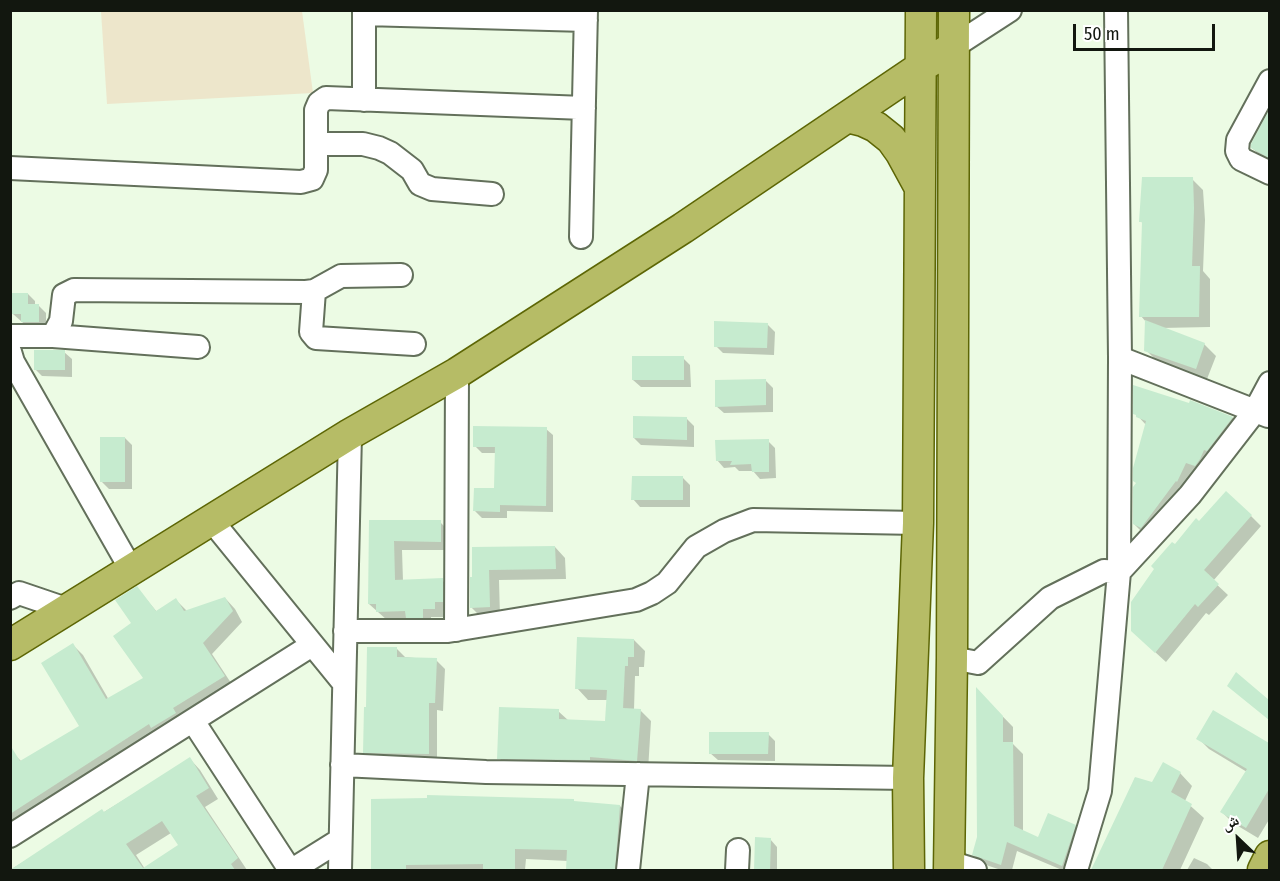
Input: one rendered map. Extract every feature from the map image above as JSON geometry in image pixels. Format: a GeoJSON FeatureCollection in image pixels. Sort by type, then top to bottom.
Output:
{"type":"FeatureCollection","features":[{"type":"Feature","properties":{"kind":"main road"},"geometry":{"type":"LineString","coordinates":[[909,870],[908,778],[918,523],[921,10]]}},
{"type":"Feature","properties":{"kind":"main road"},"geometry":{"type":"LineString","coordinates":[[954,10],[952,658],[958,868]]}},
{"type":"Feature","properties":{"kind":"main road"},"geometry":{"type":"LineString","coordinates":[[10,645],[350,434],[457,373],[683,228],[953,47]]}},
{"type":"Feature","properties":{"kind":"main road"},"geometry":{"type":"LineString","coordinates":[[847,117],[876,127],[891,139],[921,189]]}},
{"type":"Feature","properties":{"kind":"main road"},"geometry":{"type":"LineString","coordinates":[[1263,870],[1269,856]]}},
{"type":"Feature","properties":{"kind":"street"},"geometry":{"type":"LineString","coordinates":[[953,47],[1010,10]]}},
{"type":"Feature","properties":{"kind":"street"},"geometry":{"type":"LineString","coordinates":[[1076,870],[1100,791],[1119,572],[1120,358],[1116,10]]}},
{"type":"Feature","properties":{"kind":"street"},"geometry":{"type":"LineString","coordinates":[[364,100],[364,12],[586,15],[581,237]]}},
{"type":"Feature","properties":{"kind":"street"},"geometry":{"type":"LineString","coordinates":[[1269,81],[1238,140],[1237,151],[1241,159],[1269,173]]}},
{"type":"Feature","properties":{"kind":"street"},"geometry":{"type":"LineString","coordinates":[[10,168],[301,182],[312,179],[316,170],[316,110],[319,103],[326,98],[584,108]]}},
{"type":"Feature","properties":{"kind":"street"},"geometry":{"type":"LineString","coordinates":[[316,144],[363,144],[379,148],[390,153],[412,170],[420,184],[426,187],[492,194]]}},
{"type":"Feature","properties":{"kind":"street"},"geometry":{"type":"LineString","coordinates":[[53,336],[61,321],[64,294],[74,290],[314,291],[341,276],[401,275]]}},
{"type":"Feature","properties":{"kind":"street"},"geometry":{"type":"LineString","coordinates":[[314,291],[311,332],[316,338],[414,344]]}},
{"type":"Feature","properties":{"kind":"street"},"geometry":{"type":"LineString","coordinates":[[10,336],[53,336],[198,347]]}},
{"type":"Feature","properties":{"kind":"street"},"geometry":{"type":"LineString","coordinates":[[10,352],[13,362],[132,571]]}},
{"type":"Feature","properties":{"kind":"street"},"geometry":{"type":"LineString","coordinates":[[1120,358],[1262,414]]}},
{"type":"Feature","properties":{"kind":"street"},"geometry":{"type":"LineString","coordinates":[[456,630],[457,373]]}},
{"type":"Feature","properties":{"kind":"street"},"geometry":{"type":"LineString","coordinates":[[1119,572],[1262,414],[1269,383]]}},
{"type":"Feature","properties":{"kind":"street"},"geometry":{"type":"LineString","coordinates":[[340,870],[350,434]]}},
{"type":"Feature","properties":{"kind":"street"},"geometry":{"type":"LineString","coordinates":[[345,631],[456,630],[636,600],[652,594],[667,583],[696,547],[724,531],[753,520],[918,523]]}},
{"type":"Feature","properties":{"kind":"street"},"geometry":{"type":"LineString","coordinates":[[212,521],[343,682]]}},
{"type":"Feature","properties":{"kind":"street"},"geometry":{"type":"LineString","coordinates":[[952,658],[978,663],[1050,598],[1104,571],[1119,572]]}},
{"type":"Feature","properties":{"kind":"street"},"geometry":{"type":"LineString","coordinates":[[13,592],[69,610]]}},
{"type":"Feature","properties":{"kind":"street"},"geometry":{"type":"LineString","coordinates":[[10,836],[312,645]]}},
{"type":"Feature","properties":{"kind":"street"},"geometry":{"type":"LineString","coordinates":[[193,721],[291,870],[340,840]]}},
{"type":"Feature","properties":{"kind":"street"},"geometry":{"type":"LineString","coordinates":[[342,765],[486,772],[908,778]]}},
{"type":"Feature","properties":{"kind":"street"},"geometry":{"type":"LineString","coordinates":[[628,870],[638,774]]}},
{"type":"Feature","properties":{"kind":"shaded area"},"geometry":{"type":"Polygon","coordinates":[[[101,11],[302,11],[313,93],[107,104],[101,11]]]}},
{"type":"Feature","properties":{"kind":"building"},"geometry":{"type":"Polygon","coordinates":[[[1269,110],[1269,158],[1251,148],[1251,144],[1269,110]]]}},
{"type":"Feature","properties":{"kind":"building"},"geometry":{"type":"Polygon","coordinates":[[[1142,177],[1193,177],[1192,266],[1200,266],[1199,317],[1139,317],[1142,222],[1139,222],[1142,177]]]}},
{"type":"Feature","properties":{"kind":"building"},"geometry":{"type":"Polygon","coordinates":[[[10,293],[28,293],[28,304],[39,304],[39,322],[21,322],[21,314],[10,314],[10,293]]]}},
{"type":"Feature","properties":{"kind":"building"},"geometry":{"type":"Polygon","coordinates":[[[1145,320],[1205,343],[1196,369],[1144,351],[1145,320]]]}},
{"type":"Feature","properties":{"kind":"building"},"geometry":{"type":"Polygon","coordinates":[[[714,321],[768,323],[767,348],[714,347],[714,321]]]}},
{"type":"Feature","properties":{"kind":"building"},"geometry":{"type":"Polygon","coordinates":[[[34,350],[65,350],[65,370],[34,370],[34,350]]]}},
{"type":"Feature","properties":{"kind":"building"},"geometry":{"type":"Polygon","coordinates":[[[632,356],[684,356],[684,380],[632,380],[632,356]]]}},
{"type":"Feature","properties":{"kind":"building"},"geometry":{"type":"Polygon","coordinates":[[[766,379],[766,405],[715,407],[715,380],[766,379]]]}},
{"type":"Feature","properties":{"kind":"building"},"geometry":{"type":"Polygon","coordinates":[[[1133,385],[1189,403],[1190,400],[1233,417],[1207,451],[1204,450],[1195,466],[1186,463],[1177,482],[1141,528],[1133,524],[1133,487],[1136,483],[1133,481],[1133,468],[1146,421],[1133,414],[1133,385]]]}},
{"type":"Feature","properties":{"kind":"building"},"geometry":{"type":"Polygon","coordinates":[[[633,416],[687,417],[687,440],[633,438],[633,416]]]}},
{"type":"Feature","properties":{"kind":"building"},"geometry":{"type":"Polygon","coordinates":[[[473,426],[547,427],[546,506],[500,505],[500,512],[473,511],[474,488],[494,488],[495,447],[473,447],[473,426]]]}},
{"type":"Feature","properties":{"kind":"building"},"geometry":{"type":"Polygon","coordinates":[[[100,437],[125,437],[125,482],[100,482],[100,437]]]}},
{"type":"Feature","properties":{"kind":"building"},"geometry":{"type":"Polygon","coordinates":[[[769,439],[769,472],[752,472],[751,464],[730,465],[732,461],[716,461],[715,440],[769,439]]]}},
{"type":"Feature","properties":{"kind":"building"},"geometry":{"type":"Polygon","coordinates":[[[632,476],[683,476],[683,500],[631,500],[632,476]]]}},
{"type":"Feature","properties":{"kind":"building"},"geometry":{"type":"Polygon","coordinates":[[[1226,491],[1252,515],[1204,570],[1219,584],[1198,607],[1195,604],[1155,653],[1131,631],[1131,602],[1154,569],[1151,566],[1172,542],[1175,544],[1196,518],[1199,521],[1226,491]]]}},
{"type":"Feature","properties":{"kind":"building"},"geometry":{"type":"Polygon","coordinates":[[[369,520],[441,520],[441,542],[394,541],[395,580],[443,578],[443,602],[435,602],[435,609],[423,609],[423,618],[406,618],[405,611],[376,612],[376,604],[368,604],[369,520]]]}},
{"type":"Feature","properties":{"kind":"building"},"geometry":{"type":"Polygon","coordinates":[[[555,546],[556,569],[489,570],[490,607],[470,608],[472,547],[555,546]]]}},
{"type":"Feature","properties":{"kind":"building"},"geometry":{"type":"Polygon","coordinates":[[[137,586],[156,611],[176,598],[184,611],[225,597],[233,611],[203,643],[225,676],[173,708],[176,713],[151,728],[149,724],[10,814],[10,745],[20,761],[79,726],[41,663],[73,643],[106,699],[143,678],[113,636],[131,623],[115,600],[137,586]]]}},
{"type":"Feature","properties":{"kind":"building"},"geometry":{"type":"Polygon","coordinates":[[[577,637],[634,639],[634,657],[628,657],[628,666],[625,666],[623,708],[641,709],[637,761],[590,757],[590,760],[497,759],[499,707],[559,709],[559,719],[605,721],[607,690],[575,689],[577,637]]]}},
{"type":"Feature","properties":{"kind":"building"},"geometry":{"type":"Polygon","coordinates":[[[367,647],[397,647],[397,657],[437,658],[435,703],[429,703],[429,754],[363,753],[367,647]]]}},
{"type":"Feature","properties":{"kind":"building"},"geometry":{"type":"Polygon","coordinates":[[[1236,672],[1269,700],[1269,720],[1227,686],[1236,672]]]}},
{"type":"Feature","properties":{"kind":"building"},"geometry":{"type":"Polygon","coordinates":[[[976,687],[1003,716],[1003,742],[1013,742],[1014,826],[1038,837],[1048,813],[1076,825],[1062,866],[1007,842],[1001,865],[972,855],[977,837],[976,687]]]}},
{"type":"Feature","properties":{"kind":"building"},"geometry":{"type":"Polygon","coordinates":[[[1213,710],[1269,743],[1269,789],[1246,828],[1220,812],[1247,769],[1196,739],[1213,710]]]}},
{"type":"Feature","properties":{"kind":"building"},"geometry":{"type":"Polygon","coordinates":[[[709,732],[769,732],[768,754],[709,754],[709,732]]]}},
{"type":"Feature","properties":{"kind":"building"},"geometry":{"type":"Polygon","coordinates":[[[190,757],[209,788],[196,796],[238,858],[231,864],[235,870],[10,870],[102,809],[104,812],[190,757]],[[162,821],[126,844],[143,868],[178,845],[162,821]]]}},
{"type":"Feature","properties":{"kind":"building"},"geometry":{"type":"Polygon","coordinates":[[[1163,762],[1181,772],[1171,792],[1192,804],[1162,870],[1091,870],[1135,777],[1152,782],[1163,762]]]}},
{"type":"Feature","properties":{"kind":"building"},"geometry":{"type":"Polygon","coordinates":[[[427,795],[574,799],[574,801],[620,805],[615,870],[566,870],[567,850],[515,849],[515,870],[483,870],[483,864],[406,865],[406,870],[371,870],[371,799],[427,798],[427,795]]]}},
{"type":"Feature","properties":{"kind":"building"},"geometry":{"type":"Polygon","coordinates":[[[755,837],[771,838],[770,870],[754,870],[755,837]]]}}]}
